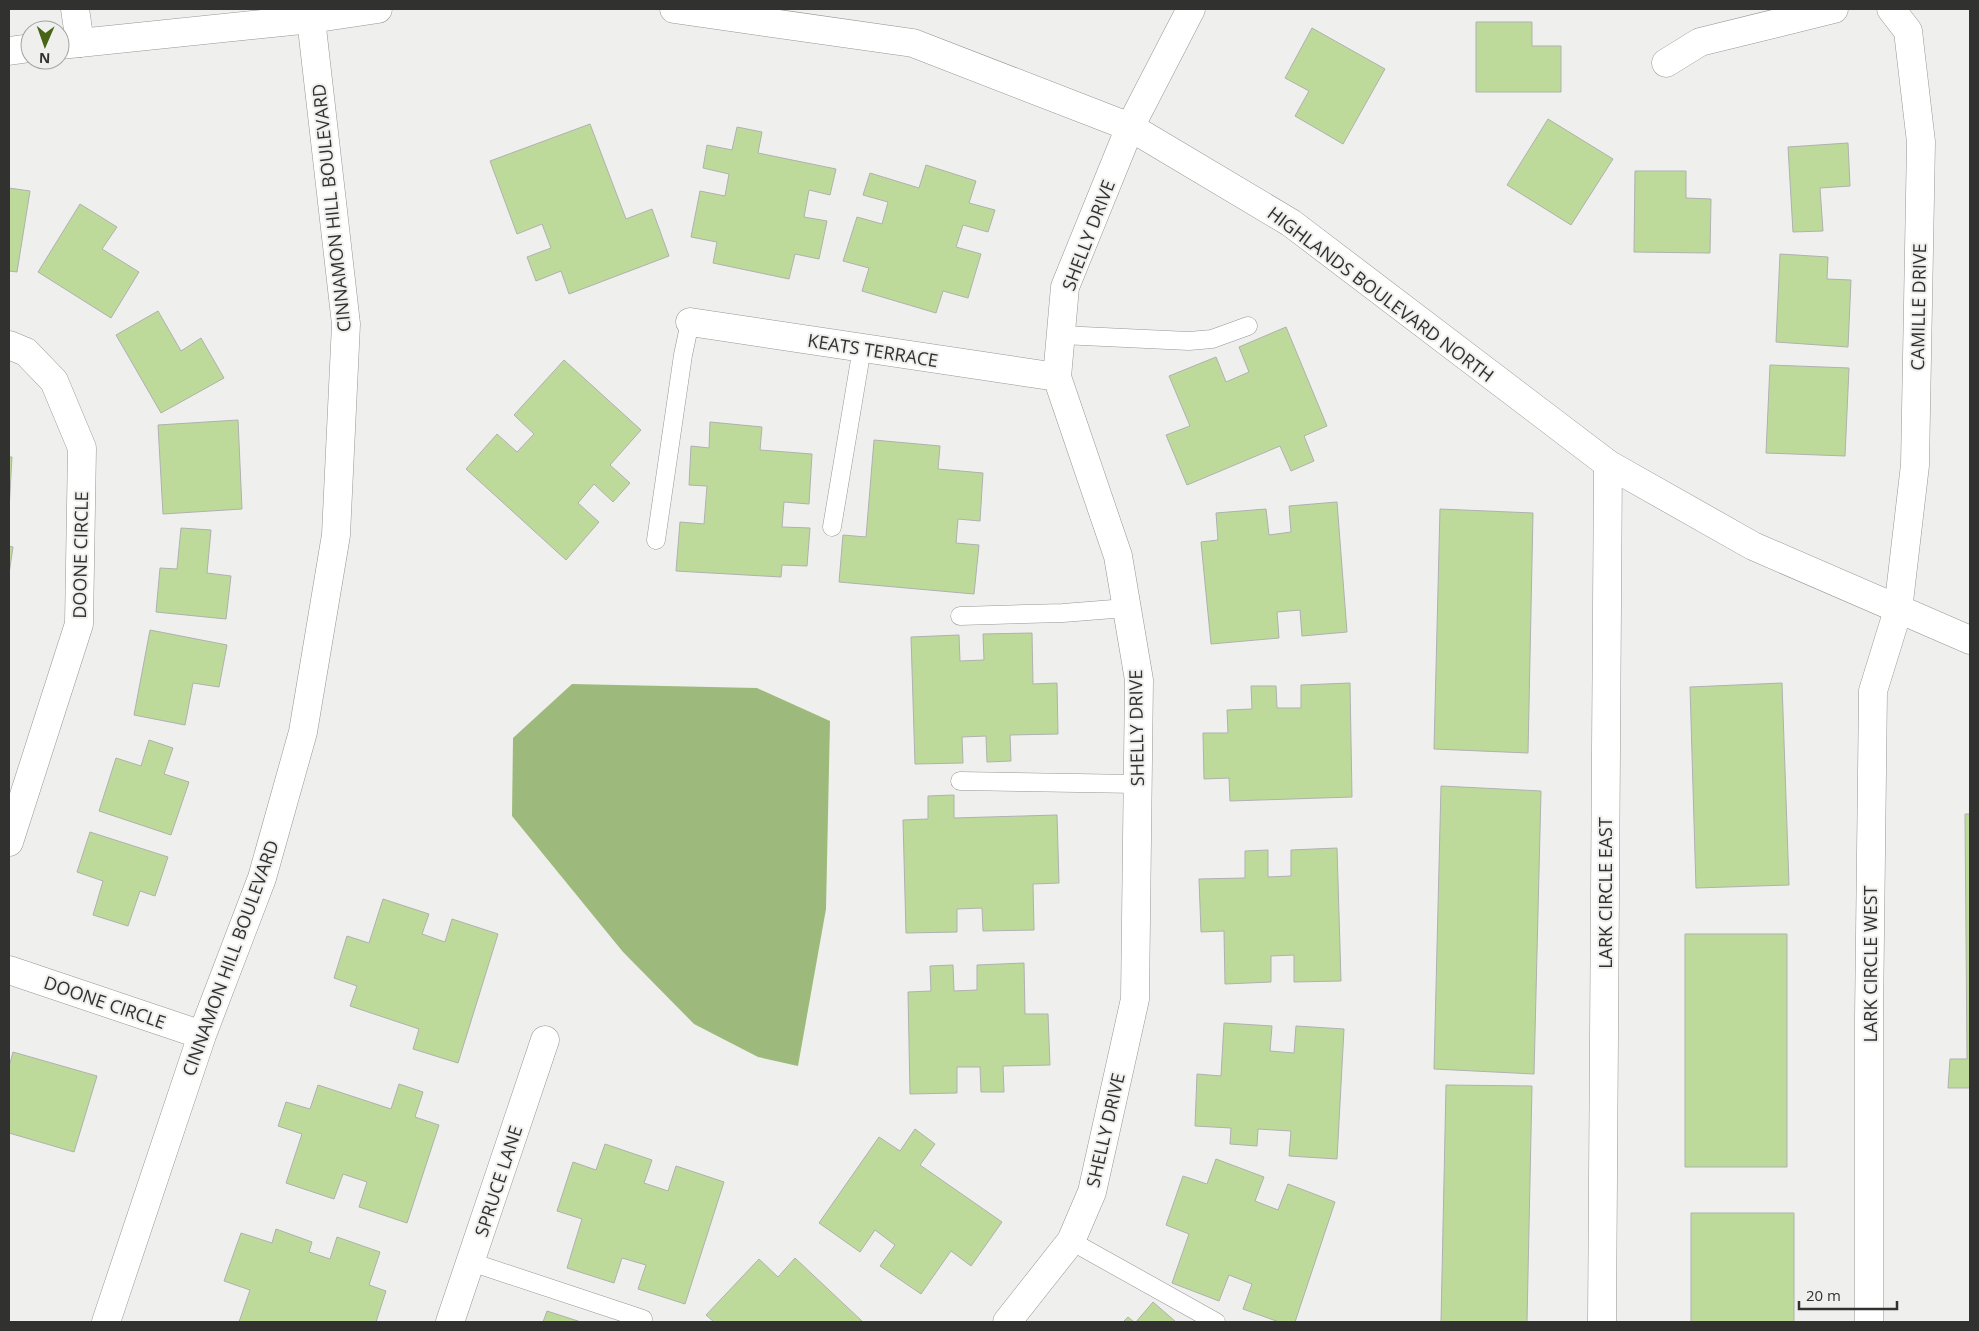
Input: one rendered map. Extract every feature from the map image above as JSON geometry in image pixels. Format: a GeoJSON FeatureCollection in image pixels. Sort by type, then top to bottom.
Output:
{"type":"FeatureCollection","features":[{"type":"Feature","properties":{"kind":"street"},"geometry":{"type":"LineString","coordinates":[[75,9],[70,44],[311,19],[378,9]]}},
{"type":"Feature","properties":{"kind":"street","name":"HIGHLANDS BOULEVARD NORTH"},"geometry":{"type":"LineString","coordinates":[[674,9],[912,43],[1130,127],[1291,223],[1608,464],[1753,546],[1970,640]]}},
{"type":"Feature","properties":{"kind":"street","name":"SHELLY DRIVE"},"geometry":{"type":"LineString","coordinates":[[1007,1322],[1071,1242],[1092,1192],[1135,999],[1139,680],[1118,556],[1057,377],[1065,287],[1130,127],[1191,9]]}},
{"type":"Feature","properties":{"kind":"street"},"geometry":{"type":"LineString","coordinates":[[1666,63],[1700,42],[1834,9]]}},
{"type":"Feature","properties":{"kind":"street","name":"CAMILLE DRIVE"},"geometry":{"type":"LineString","coordinates":[[1891,9],[1908,30],[1921,142],[1915,465],[1898,610]]}},
{"type":"Feature","properties":{"kind":"street","name":"CINNAMON HILL BOULEVARD"},"geometry":{"type":"LineString","coordinates":[[106,1322],[202,1035],[262,878],[303,732],[336,535],[346,324],[311,19]]}},
{"type":"Feature","properties":{"kind":"street","name":"KEATS TERRACE"},"geometry":{"type":"LineString","coordinates":[[690,322],[1057,377]]}},
{"type":"Feature","properties":{"kind":"street","name":"DOONE CIRCLE"},"geometry":{"type":"LineString","coordinates":[[9,345],[26,352],[54,381],[82,448],[79,624],[9,842]]}},
{"type":"Feature","properties":{"kind":"street","name":"LARK CIRCLE EAST"},"geometry":{"type":"LineString","coordinates":[[1602,1322],[1608,464]]}},
{"type":"Feature","properties":{"kind":"street","name":"LARK CIRCLE WEST"},"geometry":{"type":"LineString","coordinates":[[1869,1322],[1869,1006],[1872,691],[1898,610]]}},
{"type":"Feature","properties":{"kind":"street","name":"DOONE CIRCLE"},"geometry":{"type":"LineString","coordinates":[[9,970],[202,1035]]}},
{"type":"Feature","properties":{"kind":"street","name":"SPRUCE LANE"},"geometry":{"type":"LineString","coordinates":[[450,1322],[545,1040]]}},
{"type":"Feature","properties":{"kind":"lane"},"geometry":{"type":"LineString","coordinates":[[656,540],[682,355],[690,322]]}},
{"type":"Feature","properties":{"kind":"lane"},"geometry":{"type":"LineString","coordinates":[[1061,335],[1190,341],[1212,339],[1248,326]]}},
{"type":"Feature","properties":{"kind":"lane"},"geometry":{"type":"LineString","coordinates":[[832,527],[862,348]]}},
{"type":"Feature","properties":{"kind":"lane"},"geometry":{"type":"LineString","coordinates":[[960,616],[1063,613],[1126,608]]}},
{"type":"Feature","properties":{"kind":"lane"},"geometry":{"type":"LineString","coordinates":[[960,781],[1138,784]]}},
{"type":"Feature","properties":{"kind":"lane"},"geometry":{"type":"LineString","coordinates":[[1071,1242],[1216,1322]]}},
{"type":"Feature","properties":{"kind":"lane"},"geometry":{"type":"LineString","coordinates":[[471,1262],[643,1319]]}},
{"type":"Feature","properties":{"kind":"shaded area"},"geometry":{"type":"Polygon","coordinates":[[[572,684],[757,688],[830,721],[826,909],[798,1066],[758,1057],[694,1024],[623,952],[512,816],[513,738],[572,684]]]}},
{"type":"Feature","properties":{"kind":"building"},"geometry":{"type":"Polygon","coordinates":[[[1476,22],[1532,22],[1532,46],[1561,46],[1561,92],[1476,92],[1476,22]]]}},
{"type":"Feature","properties":{"kind":"building"},"geometry":{"type":"Polygon","coordinates":[[[1312,28],[1385,69],[1343,144],[1295,116],[1309,91],[1285,78],[1312,28]]]}},
{"type":"Feature","properties":{"kind":"building"},"geometry":{"type":"Polygon","coordinates":[[[1548,119],[1613,159],[1571,225],[1507,185],[1548,119]]]}},
{"type":"Feature","properties":{"kind":"building"},"geometry":{"type":"Polygon","coordinates":[[[590,124],[626,219],[652,209],[669,256],[569,294],[561,271],[536,281],[527,257],[551,248],[542,224],[517,234],[490,161],[590,124]]]}},
{"type":"Feature","properties":{"kind":"building"},"geometry":{"type":"Polygon","coordinates":[[[737,127],[762,132],[758,153],[836,169],[830,195],[809,190],[804,217],[827,221],[819,259],[795,254],[789,279],[713,263],[717,242],[691,237],[700,191],[725,196],[729,174],[703,168],[707,145],[732,150],[737,127]]]}},
{"type":"Feature","properties":{"kind":"building"},"geometry":{"type":"Polygon","coordinates":[[[1848,143],[1850,186],[1820,188],[1823,231],[1793,232],[1788,147],[1848,143]]]}},
{"type":"Feature","properties":{"kind":"building"},"geometry":{"type":"Polygon","coordinates":[[[926,165],[976,181],[969,203],[995,210],[988,232],[963,225],[956,247],[981,254],[968,298],[943,291],[936,313],[862,291],[869,268],[843,261],[857,217],[882,224],[888,202],[863,195],[870,173],[919,188],[926,165]]]}},
{"type":"Feature","properties":{"kind":"building"},"geometry":{"type":"Polygon","coordinates":[[[1635,171],[1686,171],[1686,198],[1711,199],[1710,253],[1634,252],[1635,171]]]}},
{"type":"Feature","properties":{"kind":"building"},"geometry":{"type":"Polygon","coordinates":[[[9,188],[30,191],[17,272],[9,271],[9,188]]]}},
{"type":"Feature","properties":{"kind":"building"},"geometry":{"type":"Polygon","coordinates":[[[80,204],[117,227],[102,249],[139,272],[111,318],[38,272],[80,204]]]}},
{"type":"Feature","properties":{"kind":"building"},"geometry":{"type":"Polygon","coordinates":[[[1780,254],[1828,257],[1827,279],[1851,280],[1848,347],[1776,342],[1780,254]]]}},
{"type":"Feature","properties":{"kind":"building"},"geometry":{"type":"Polygon","coordinates":[[[158,311],[181,351],[201,338],[224,378],[161,413],[116,335],[158,311]]]}},
{"type":"Feature","properties":{"kind":"building"},"geometry":{"type":"Polygon","coordinates":[[[1286,327],[1327,426],[1304,436],[1314,461],[1291,471],[1280,446],[1187,485],[1166,435],[1190,426],[1169,376],[1216,357],[1226,382],[1249,372],[1239,347],[1286,327]]]}},
{"type":"Feature","properties":{"kind":"building"},"geometry":{"type":"Polygon","coordinates":[[[564,360],[641,430],[610,465],[630,483],[613,502],[594,484],[578,503],[599,522],[566,560],[466,469],[497,434],[517,452],[534,434],[514,415],[564,360]]]}},
{"type":"Feature","properties":{"kind":"building"},"geometry":{"type":"Polygon","coordinates":[[[1770,365],[1849,368],[1845,456],[1766,453],[1770,365]]]}},
{"type":"Feature","properties":{"kind":"building"},"geometry":{"type":"Polygon","coordinates":[[[238,420],[242,509],[163,514],[158,425],[238,420]]]}},
{"type":"Feature","properties":{"kind":"building"},"geometry":{"type":"Polygon","coordinates":[[[710,422],[762,427],[760,450],[812,454],[809,504],[784,502],[782,527],[810,528],[807,566],[782,565],[781,577],[676,571],[680,522],[704,524],[707,486],[689,485],[691,446],[709,448],[710,422]]]}},
{"type":"Feature","properties":{"kind":"building"},"geometry":{"type":"Polygon","coordinates":[[[874,440],[940,446],[938,469],[983,473],[980,521],[958,519],[956,543],[979,545],[974,594],[839,582],[843,535],[866,537],[874,440]]]}},
{"type":"Feature","properties":{"kind":"building"},"geometry":{"type":"Polygon","coordinates":[[[9,457],[12,457],[9,511],[9,457]]]}},
{"type":"Feature","properties":{"kind":"building"},"geometry":{"type":"Polygon","coordinates":[[[1337,502],[1347,632],[1302,636],[1300,610],[1277,612],[1279,638],[1211,644],[1201,542],[1218,540],[1216,513],[1266,509],[1269,535],[1291,532],[1289,506],[1337,502]]]}},
{"type":"Feature","properties":{"kind":"building"},"geometry":{"type":"Polygon","coordinates":[[[1440,509],[1533,513],[1528,753],[1434,749],[1440,509]]]}},
{"type":"Feature","properties":{"kind":"building"},"geometry":{"type":"Polygon","coordinates":[[[181,528],[211,530],[207,573],[231,576],[226,619],[156,612],[160,568],[177,569],[181,528]]]}},
{"type":"Feature","properties":{"kind":"building"},"geometry":{"type":"Polygon","coordinates":[[[9,546],[13,547],[9,574],[9,546]]]}},
{"type":"Feature","properties":{"kind":"building"},"geometry":{"type":"Polygon","coordinates":[[[150,630],[227,645],[219,687],[193,683],[185,725],[134,715],[150,630]]]}},
{"type":"Feature","properties":{"kind":"building"},"geometry":{"type":"Polygon","coordinates":[[[1032,633],[1033,684],[1057,683],[1058,734],[1010,735],[1011,761],[987,762],[986,736],[962,737],[963,763],[915,764],[911,637],[959,635],[960,661],[984,660],[983,634],[1032,633]]]}},
{"type":"Feature","properties":{"kind":"building"},"geometry":{"type":"Polygon","coordinates":[[[1350,683],[1352,797],[1230,801],[1229,778],[1204,779],[1203,733],[1228,733],[1227,710],[1252,709],[1251,686],[1276,686],[1277,708],[1301,708],[1301,685],[1350,683]]]}},
{"type":"Feature","properties":{"kind":"building"},"geometry":{"type":"Polygon","coordinates":[[[1782,683],[1789,885],[1696,888],[1690,687],[1782,683]]]}},
{"type":"Feature","properties":{"kind":"building"},"geometry":{"type":"Polygon","coordinates":[[[149,740],[173,748],[164,774],[189,782],[171,835],[99,811],[116,758],[141,766],[149,740]]]}},
{"type":"Feature","properties":{"kind":"building"},"geometry":{"type":"Polygon","coordinates":[[[1441,786],[1541,791],[1534,1074],[1434,1069],[1441,786]]]}},
{"type":"Feature","properties":{"kind":"building"},"geometry":{"type":"Polygon","coordinates":[[[954,795],[954,818],[1057,815],[1059,883],[1033,884],[1034,930],[983,931],[982,908],[957,909],[957,932],[906,933],[903,820],[928,819],[928,796],[954,795]]]}},
{"type":"Feature","properties":{"kind":"building"},"geometry":{"type":"Polygon","coordinates":[[[1965,814],[1970,814],[1970,1088],[1948,1088],[1950,1059],[1967,1059],[1965,814]]]}},
{"type":"Feature","properties":{"kind":"building"},"geometry":{"type":"Polygon","coordinates":[[[90,832],[168,857],[155,896],[140,891],[128,926],[93,915],[103,881],[77,872],[90,832]]]}},
{"type":"Feature","properties":{"kind":"building"},"geometry":{"type":"Polygon","coordinates":[[[1337,848],[1341,981],[1294,982],[1294,955],[1271,956],[1271,982],[1225,984],[1224,931],[1201,932],[1199,879],[1245,878],[1245,851],[1268,850],[1268,877],[1291,876],[1291,850],[1337,848]]]}},
{"type":"Feature","properties":{"kind":"building"},"geometry":{"type":"Polygon","coordinates":[[[383,899],[429,914],[422,934],[445,942],[452,919],[498,934],[458,1063],[413,1049],[419,1029],[350,1006],[357,986],[334,978],[347,936],[369,943],[383,899]]]}},
{"type":"Feature","properties":{"kind":"building"},"geometry":{"type":"Polygon","coordinates":[[[1685,934],[1787,934],[1787,1167],[1685,1167],[1685,934]]]}},
{"type":"Feature","properties":{"kind":"building"},"geometry":{"type":"Polygon","coordinates":[[[1024,963],[1025,1014],[1048,1014],[1050,1065],[1003,1066],[1004,1092],[981,1092],[980,1067],[957,1067],[957,1093],[910,1094],[908,992],[931,991],[930,966],[953,965],[954,991],[977,990],[977,965],[1024,963]]]}},
{"type":"Feature","properties":{"kind":"building"},"geometry":{"type":"Polygon","coordinates":[[[1224,1023],[1272,1026],[1270,1051],[1294,1053],[1296,1026],[1344,1029],[1337,1159],[1289,1156],[1291,1131],[1258,1129],[1257,1146],[1230,1144],[1231,1128],[1195,1126],[1197,1074],[1221,1076],[1224,1023]]]}},
{"type":"Feature","properties":{"kind":"building"},"geometry":{"type":"Polygon","coordinates":[[[13,1052],[97,1076],[74,1152],[9,1133],[9,1067],[13,1052]]]}},
{"type":"Feature","properties":{"kind":"building"},"geometry":{"type":"Polygon","coordinates":[[[399,1084],[423,1092],[415,1117],[439,1125],[407,1223],[359,1207],[367,1182],[343,1174],[334,1199],[286,1183],[302,1134],[278,1126],[286,1102],[310,1109],[318,1085],[391,1109],[399,1084]]]}},
{"type":"Feature","properties":{"kind":"building"},"geometry":{"type":"Polygon","coordinates":[[[1446,1085],[1532,1086],[1527,1322],[1441,1322],[1446,1085]]]}},
{"type":"Feature","properties":{"kind":"building"},"geometry":{"type":"Polygon","coordinates":[[[915,1129],[935,1144],[920,1165],[1002,1222],[971,1266],[951,1251],[921,1294],[880,1266],[895,1245],[875,1230],[860,1252],[819,1223],[879,1137],[900,1151],[915,1129]]]}},
{"type":"Feature","properties":{"kind":"building"},"geometry":{"type":"Polygon","coordinates":[[[605,1144],[652,1160],[644,1183],[668,1191],[676,1166],[724,1182],[685,1304],[638,1289],[646,1265],[622,1258],[614,1283],[567,1268],[582,1219],[557,1211],[573,1162],[596,1170],[605,1144]]]}},
{"type":"Feature","properties":{"kind":"building"},"geometry":{"type":"Polygon","coordinates":[[[1216,1159],[1264,1177],[1255,1201],[1278,1210],[1288,1184],[1335,1202],[1295,1322],[1279,1322],[1243,1309],[1252,1284],[1229,1275],[1219,1301],[1172,1283],[1189,1234],[1166,1225],[1183,1176],[1207,1184],[1216,1159]]]}},
{"type":"Feature","properties":{"kind":"building"},"geometry":{"type":"Polygon","coordinates":[[[1691,1213],[1794,1213],[1794,1322],[1691,1322],[1691,1213]]]}},
{"type":"Feature","properties":{"kind":"building"},"geometry":{"type":"Polygon","coordinates":[[[276,1229],[312,1242],[309,1252],[330,1259],[337,1237],[380,1252],[369,1285],[386,1291],[376,1322],[239,1322],[250,1290],[224,1281],[241,1233],[272,1243],[276,1229]]]}},
{"type":"Feature","properties":{"kind":"building"},"geometry":{"type":"Polygon","coordinates":[[[795,1258],[863,1322],[714,1322],[706,1315],[759,1259],[778,1277],[795,1258]]]}},
{"type":"Feature","properties":{"kind":"building"},"geometry":{"type":"Polygon","coordinates":[[[1153,1302],[1176,1322],[1136,1322],[1153,1302]]]}},
{"type":"Feature","properties":{"kind":"building"},"geometry":{"type":"Polygon","coordinates":[[[547,1311],[581,1322],[543,1322],[547,1311]]]}},
{"type":"Feature","properties":{"kind":"building"},"geometry":{"type":"Polygon","coordinates":[[[1128,1317],[1134,1322],[1123,1322],[1128,1317]]]}}]}
